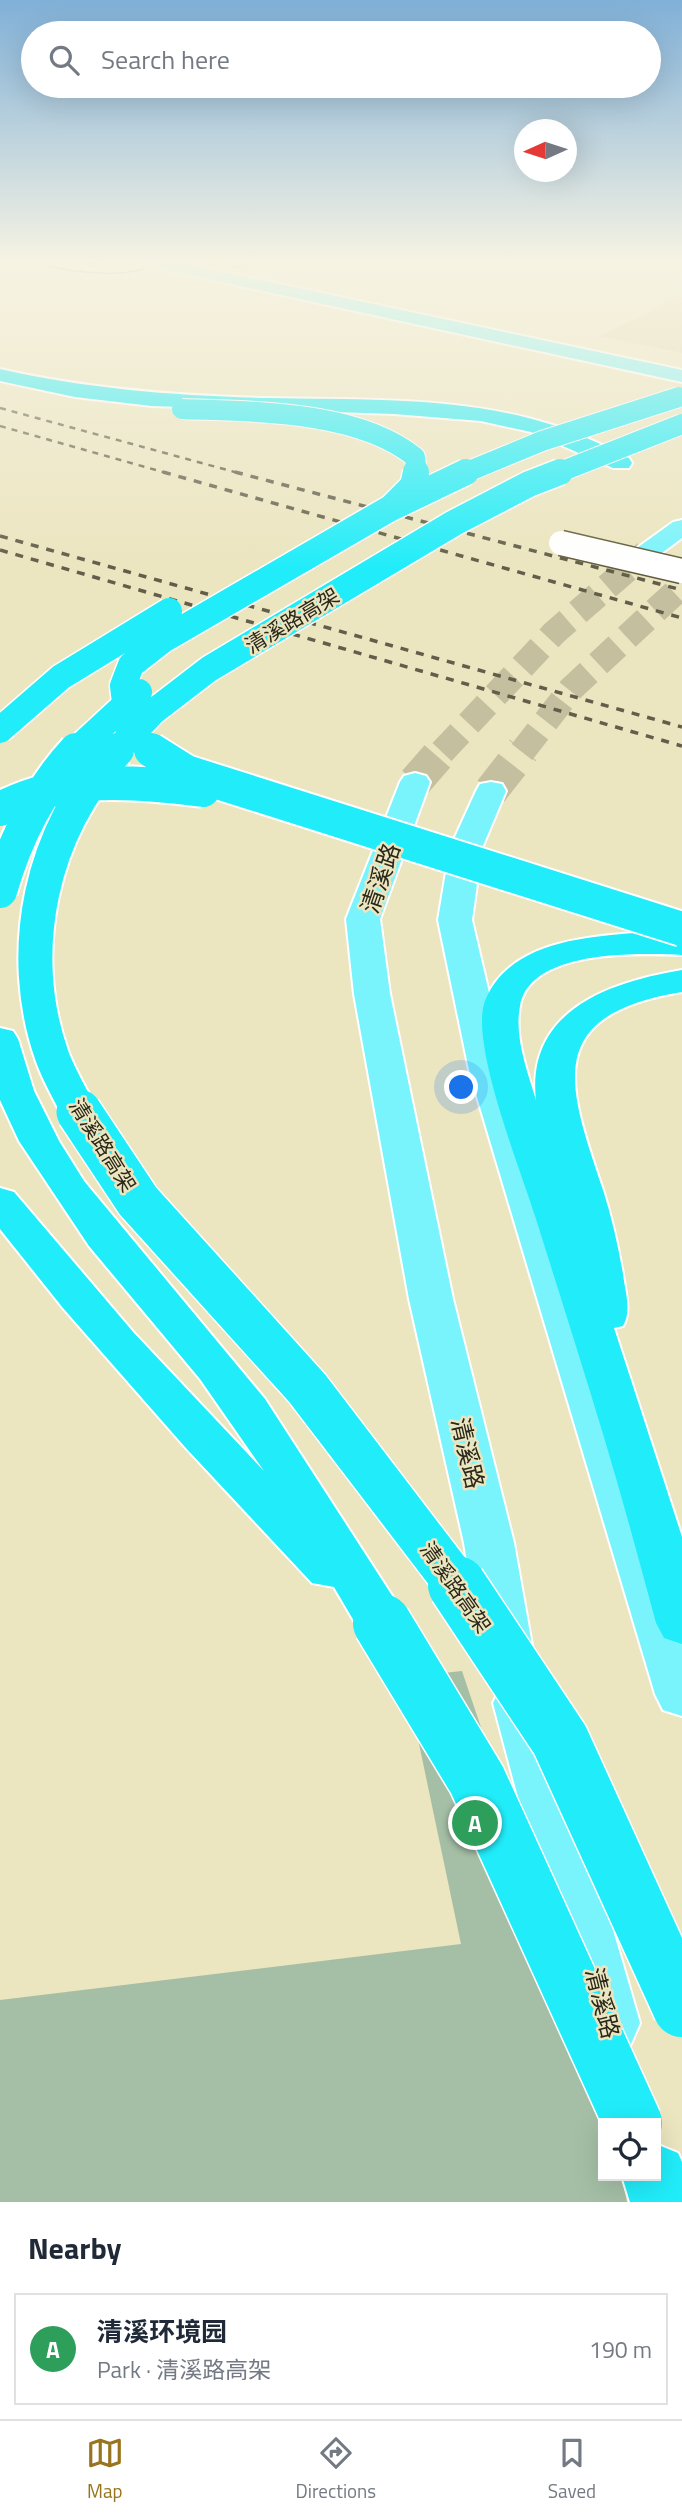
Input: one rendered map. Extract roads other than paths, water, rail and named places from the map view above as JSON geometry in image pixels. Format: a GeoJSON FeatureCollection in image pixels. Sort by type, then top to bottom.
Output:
{"type":"FeatureCollection","features":[{"type":"Feature","properties":{"kind":"highway"},"geometry":{"type":"LineString","coordinates":[[0,375],[87,391],[183,401],[416,408],[476,414],[539,428],[611,466],[520,460],[487,461],[429,472],[404,482],[134,630],[61,677],[0,730]]}},
{"type":"Feature","properties":{"kind":"highway"},"geometry":{"type":"LineString","coordinates":[[0,384],[123,403],[305,417],[377,432],[406,447],[415,456],[419,468],[417,479],[389,509]]}},
{"type":"Feature","properties":{"kind":"highway"},"geometry":{"type":"LineString","coordinates":[[681,402],[499,456],[389,509],[163,640],[131,665],[123,686],[128,728],[155,754],[186,772],[682,929]]}},
{"type":"Feature","properties":{"kind":"highway","name":"清溪路高架"},"geometry":{"type":"LineString","coordinates":[[0,891],[23,827],[44,790],[64,764],[118,708],[180,662],[424,516],[681,402]]}},
{"type":"Feature","properties":{"kind":"highway","name":"清溪路高架"},"geometry":{"type":"LineString","coordinates":[[681,402],[454,523],[209,669],[153,712],[108,759],[82,793],[61,830],[46,872],[37,919],[38,999],[52,1056],[87,1128],[138,1201],[307,1388],[463,1591],[560,1740],[682,2008]]}},
{"type":"Feature","properties":{"kind":"highway"},"geometry":{"type":"LineString","coordinates":[[0,809],[39,793],[109,782],[146,783],[216,791],[297,809],[682,929]]}},
{"type":"Feature","properties":{"kind":"highway"},"geometry":{"type":"LineString","coordinates":[[682,945],[603,945],[563,952],[536,965],[513,983],[502,1002],[500,1029],[518,1099],[628,1438],[682,1623]]}},
{"type":"Feature","properties":{"kind":"highway"},"geometry":{"type":"LineString","coordinates":[[628,1438],[592,1221],[555,1097],[554,1070],[562,1047],[576,1025],[597,1007],[622,993],[682,981]]}},
{"type":"Feature","properties":{"kind":"highway"},"geometry":{"type":"LineString","coordinates":[[0,1039],[4,1062],[38,1140],[90,1219],[248,1410],[477,1780],[630,2118]]}},
{"type":"Feature","properties":{"kind":"highway"},"geometry":{"type":"LineString","coordinates":[[0,1201],[64,1284],[197,1434],[382,1623]]}},
{"type":"Feature","properties":{"kind":"highway"},"geometry":{"type":"LineString","coordinates":[[656,2181],[663,2202]]}},
{"type":"Feature","properties":{"kind":"main road"},"geometry":{"type":"LineString","coordinates":[[533,363],[681,402]]}},
{"type":"Feature","properties":{"kind":"main road"},"geometry":{"type":"LineString","coordinates":[[646,553],[682,527]]}},
{"type":"Feature","properties":{"kind":"main road","name":"清溪路"},"geometry":{"type":"LineString","coordinates":[[415,782],[363,919],[372,994],[431,1298],[489,1543],[510,1667],[606,2007],[631,2118]]}},
{"type":"Feature","properties":{"kind":"main road"},"geometry":{"type":"LineString","coordinates":[[491,791],[466,848],[455,920],[488,1070],[682,1693]]}},
{"type":"Feature","properties":{"kind":"main road"},"geometry":{"type":"LineString","coordinates":[[643,2181],[648,2202]]}},
{"type":"Feature","properties":{"kind":"street"},"geometry":{"type":"LineString","coordinates":[[561,543],[682,571]]}},
{"type":"Feature","properties":{"kind":"tunnel"},"geometry":{"type":"LineString","coordinates":[[442,752],[554,633],[646,553]]}},
{"type":"Feature","properties":{"kind":"tunnel"},"geometry":{"type":"LineString","coordinates":[[522,752],[571,689],[682,586]]}},
{"type":"Feature","properties":{"kind":"tunnel"},"geometry":{"type":"LineString","coordinates":[[415,782],[443,750]]}},
{"type":"Feature","properties":{"kind":"tunnel"},"geometry":{"type":"LineString","coordinates":[[491,791],[523,750]]}},
{"type":"Feature","properties":{"kind":"railway"},"geometry":{"type":"LineString","coordinates":[[0,408],[242,474]]}},
{"type":"Feature","properties":{"kind":"railway"},"geometry":{"type":"LineString","coordinates":[[0,426],[170,474]]}},
{"type":"Feature","properties":{"kind":"railway"},"geometry":{"type":"LineString","coordinates":[[163,472],[682,618]]}},
{"type":"Feature","properties":{"kind":"railway"},"geometry":{"type":"LineString","coordinates":[[235,472],[682,590]]}},
{"type":"Feature","properties":{"kind":"railway"},"geometry":{"type":"LineString","coordinates":[[0,536],[682,727]]}},
{"type":"Feature","properties":{"kind":"railway"},"geometry":{"type":"LineString","coordinates":[[0,550],[682,746]]}},
{"type":"Feature","properties":{"kind":"place","name":"清溪环境园"},"geometry":{"type":"Point","coordinates":[475,1823]}}]}
